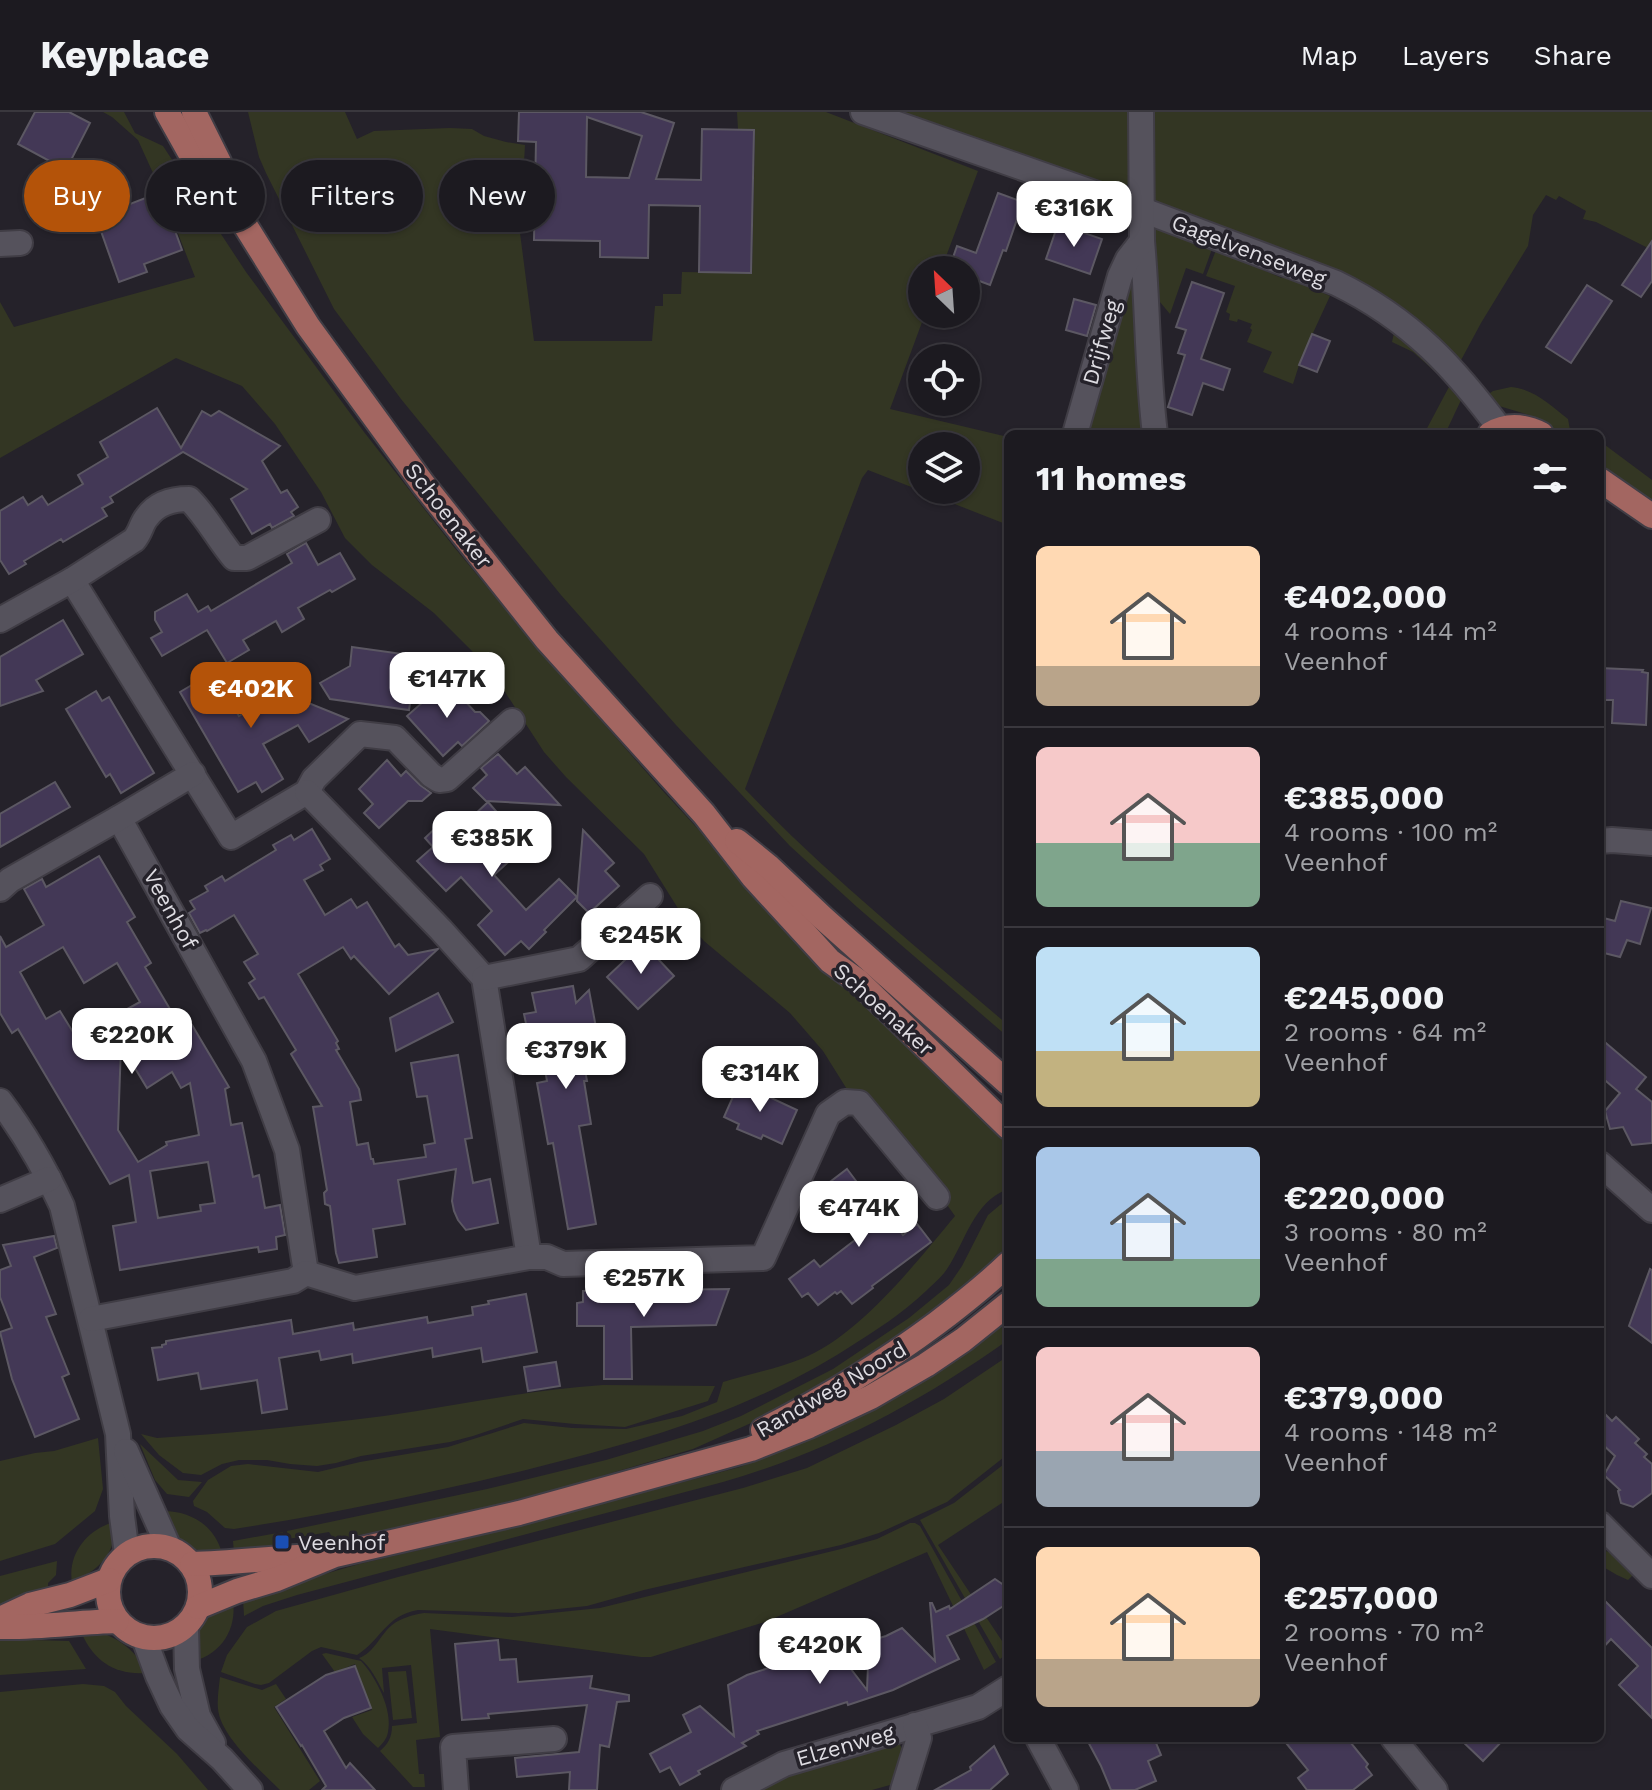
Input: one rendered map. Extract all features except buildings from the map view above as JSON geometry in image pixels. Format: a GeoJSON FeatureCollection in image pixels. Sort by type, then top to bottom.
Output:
{"type":"FeatureCollection","features":[{"type":"Feature","properties":{"kind":"main road","name":"Schoenaker"},"geometry":{"type":"LineString","coordinates":[[167,112],[194,160]]}},
{"type":"Feature","properties":{"kind":"main road","name":"Schoenaker"},"geometry":{"type":"LineString","coordinates":[[194,112],[218,160]]}},
{"type":"Feature","properties":{"kind":"main road","name":"Schoenaker"},"geometry":{"type":"LineString","coordinates":[[249,232],[308,326],[423,484],[547,640],[704,814],[753,877],[830,961],[858,981],[1004,1123]]}},
{"type":"Feature","properties":{"kind":"main road","name":"Gagelvenseweg"},"geometry":{"type":"LineString","coordinates":[[1504,430],[1516,426],[1532,430]]}},
{"type":"Feature","properties":{"kind":"main road"},"geometry":{"type":"LineString","coordinates":[[1604,485],[1652,516]]}},
{"type":"Feature","properties":{"kind":"main road","name":"Schoenaker"},"geometry":{"type":"LineString","coordinates":[[704,814],[768,866],[1004,1079]]}},
{"type":"Feature","properties":{"kind":"main road","name":"Randweg Noord"},"geometry":{"type":"LineString","coordinates":[[681,1470],[792,1415],[900,1351],[1004,1268]]}},
{"type":"Feature","properties":{"kind":"main road","name":"Randweg Noord"},"geometry":{"type":"LineString","coordinates":[[192,1617],[237,1591],[277,1579],[335,1555],[519,1513],[751,1449],[871,1397],[926,1365],[1004,1307]]}},
{"type":"Feature","properties":{"kind":"main road"},"geometry":{"type":"LineString","coordinates":[[147,1546],[169,1548],[192,1564],[201,1596],[192,1617],[174,1635],[159,1639],[144,1638],[129,1632],[117,1621],[110,1608],[109,1580],[116,1566],[136,1549],[147,1546]]}},
{"type":"Feature","properties":{"kind":"main road","name":"Randweg Noord"},"geometry":{"type":"LineString","coordinates":[[192,1564],[335,1555]]}},
{"type":"Feature","properties":{"kind":"main road"},"geometry":{"type":"LineString","coordinates":[[0,1619],[30,1605],[70,1595],[109,1580]]}},
{"type":"Feature","properties":{"kind":"main road"},"geometry":{"type":"LineString","coordinates":[[0,1627],[33,1628],[117,1621]]}},
{"type":"Feature","properties":{"kind":"street","name":"Gagelvenseweg"},"geometry":{"type":"LineString","coordinates":[[863,112],[1140,209],[1336,283],[1385,310],[1442,357],[1497,430]]}},
{"type":"Feature","properties":{"kind":"street"},"geometry":{"type":"LineString","coordinates":[[1141,112],[1140,209],[1155,430]]}},
{"type":"Feature","properties":{"kind":"street","name":"Drijfweg"},"geometry":{"type":"LineString","coordinates":[[1076,430],[1120,276],[1142,241]]}},
{"type":"Feature","properties":{"kind":"street"},"geometry":{"type":"LineString","coordinates":[[0,620],[72,580],[134,540],[146,518],[172,499],[189,499],[234,558],[247,558],[318,520]]}},
{"type":"Feature","properties":{"kind":"street"},"geometry":{"type":"LineString","coordinates":[[72,580],[231,837],[307,792],[314,779],[360,734],[395,738],[439,780],[447,779],[512,721]]}},
{"type":"Feature","properties":{"kind":"street"},"geometry":{"type":"LineString","coordinates":[[0,889],[10,880],[193,774]]}},
{"type":"Feature","properties":{"kind":"street"},"geometry":{"type":"LineString","coordinates":[[307,792],[484,978],[529,1257]]}},
{"type":"Feature","properties":{"kind":"street","name":"Veenhof"},"geometry":{"type":"LineString","coordinates":[[119,818],[254,1061],[287,1150],[306,1273]]}},
{"type":"Feature","properties":{"kind":"street"},"geometry":{"type":"LineString","coordinates":[[1604,841],[1652,843]]}},
{"type":"Feature","properties":{"kind":"street"},"geometry":{"type":"LineString","coordinates":[[484,978],[579,959],[650,896]]}},
{"type":"Feature","properties":{"kind":"street"},"geometry":{"type":"LineString","coordinates":[[0,1101],[17,1123],[62,1206],[118,1434],[127,1554]]}},
{"type":"Feature","properties":{"kind":"street"},"geometry":{"type":"LineString","coordinates":[[91,1319],[293,1281],[306,1273],[355,1288],[529,1257],[547,1257],[563,1264],[763,1258],[828,1114],[845,1102],[859,1103],[937,1197]]}},
{"type":"Feature","properties":{"kind":"street"},"geometry":{"type":"LineString","coordinates":[[1604,1168],[1652,1210]]}},
{"type":"Feature","properties":{"kind":"street"},"geometry":{"type":"LineString","coordinates":[[0,1200],[49,1179]]}},
{"type":"Feature","properties":{"kind":"street"},"geometry":{"type":"LineString","coordinates":[[118,1434],[169,1548]]}},
{"type":"Feature","properties":{"kind":"street"},"geometry":{"type":"LineString","coordinates":[[1604,1530],[1652,1576]]}},
{"type":"Feature","properties":{"kind":"street"},"geometry":{"type":"LineString","coordinates":[[192,1617],[187,1669],[198,1716],[222,1759]]}},
{"type":"Feature","properties":{"kind":"street"},"geometry":{"type":"LineString","coordinates":[[144,1638],[172,1706],[188,1729],[222,1759],[250,1790]]}},
{"type":"Feature","properties":{"kind":"street","name":"Elzenweg"},"geometry":{"type":"LineString","coordinates":[[734,1790],[784,1764],[978,1707],[1004,1691]]}},
{"type":"Feature","properties":{"kind":"street","name":"Elzenweg"},"geometry":{"type":"LineString","coordinates":[[903,1790],[919,1738],[915,1725]]}},
{"type":"Feature","properties":{"kind":"street"},"geometry":{"type":"LineString","coordinates":[[456,1790],[453,1747],[554,1739]]}},
{"type":"Feature","properties":{"kind":"street"},"geometry":{"type":"LineString","coordinates":[[1040,1742],[1066,1790]]}},
{"type":"Feature","properties":{"kind":"street"},"geometry":{"type":"LineString","coordinates":[[1397,1742],[1435,1790]]}},
{"type":"Feature","properties":{"kind":"green space"},"geometry":{"type":"Polygon","coordinates":[[[103,112],[124,112],[135,133],[163,146],[172,160],[147,160],[138,140],[103,112]]]}},
{"type":"Feature","properties":{"kind":"green space"},"geometry":{"type":"Polygon","coordinates":[[[248,112],[345,112],[357,139],[374,131],[450,128],[472,129],[484,136],[525,145],[524,160],[439,160],[439,232],[520,232],[534,341],[652,341],[655,306],[663,306],[663,294],[681,294],[682,272],[752,273],[755,130],[738,129],[737,112],[826,112],[978,171],[946,256],[908,256],[908,328],[920,328],[914,344],[908,344],[908,360],[890,409],[908,413],[908,416],[1004,436],[1004,523],[955,504],[980,504],[980,432],[908,432],[908,486],[868,470],[862,478],[745,789],[840,881],[1004,1022],[1004,1034],[790,846],[676,725],[561,595],[401,399],[334,309],[296,232],[423,232],[423,160],[281,160],[281,203],[265,171],[265,160],[259,157],[248,112]]]}},
{"type":"Feature","properties":{"kind":"green space"},"geometry":{"type":"Polygon","coordinates":[[[895,112],[1137,112],[1131,182],[1118,189],[895,112]]]}},
{"type":"Feature","properties":{"kind":"green space"},"geometry":{"type":"Polygon","coordinates":[[[1147,112],[1652,112],[1652,250],[1596,222],[1583,219],[1586,211],[1559,196],[1556,200],[1546,195],[1533,215],[1528,246],[1460,362],[1448,350],[1154,202],[1146,182],[1147,112]]]}},
{"type":"Feature","properties":{"kind":"green space"},"geometry":{"type":"Polygon","coordinates":[[[1156,226],[1212,249],[1203,274],[1186,268],[1170,314],[1155,296],[1153,232],[1156,226]]]}},
{"type":"Feature","properties":{"kind":"green space"},"geometry":{"type":"Polygon","coordinates":[[[177,232],[220,232],[364,432],[542,653],[771,908],[1004,1139],[1004,1191],[986,1203],[978,1213],[943,1275],[888,1321],[810,1371],[732,1408],[652,1436],[417,1495],[234,1529],[225,1528],[207,1512],[194,1506],[193,1501],[208,1480],[231,1466],[248,1464],[318,1472],[448,1447],[524,1423],[626,1429],[682,1416],[717,1402],[723,1382],[801,1359],[844,1334],[885,1297],[955,1216],[881,1113],[850,1094],[823,1051],[790,1013],[704,941],[684,918],[644,854],[544,752],[505,692],[472,651],[434,613],[372,565],[345,538],[321,492],[275,424],[242,386],[176,358],[0,458],[0,302],[14,327],[195,277],[177,232]]]}},
{"type":"Feature","properties":{"kind":"green space"},"geometry":{"type":"Polygon","coordinates":[[[1216,250],[1330,296],[1293,384],[1263,372],[1272,352],[1247,342],[1252,324],[1238,319],[1237,322],[1229,320],[1230,314],[1226,312],[1235,286],[1206,276],[1216,250]]]}},
{"type":"Feature","properties":{"kind":"green space"},"geometry":{"type":"Polygon","coordinates":[[[1138,271],[1151,430],[1080,430],[1126,273],[1138,271]]]}},
{"type":"Feature","properties":{"kind":"green space"},"geometry":{"type":"Polygon","coordinates":[[[1395,328],[1456,385],[1462,398],[1447,430],[1426,430],[1450,385],[1413,352],[1392,342],[1395,328]]]}},
{"type":"Feature","properties":{"kind":"green space"},"geometry":{"type":"Polygon","coordinates":[[[1511,387],[1534,394],[1568,419],[1570,430],[1554,430],[1529,415],[1499,406],[1487,395],[1511,387]]]}},
{"type":"Feature","properties":{"kind":"green space"},"geometry":{"type":"Polygon","coordinates":[[[1604,446],[1652,480],[1652,500],[1604,469],[1604,446]]]}},
{"type":"Feature","properties":{"kind":"green space"},"geometry":{"type":"Polygon","coordinates":[[[1004,1203],[1004,1254],[952,1299],[863,1364],[785,1408],[693,1449],[564,1487],[436,1520],[334,1540],[329,1532],[288,1539],[287,1531],[487,1489],[606,1460],[703,1431],[741,1416],[833,1369],[909,1318],[949,1285],[988,1215],[1004,1203]]]}},
{"type":"Feature","properties":{"kind":"green space"},"geometry":{"type":"Polygon","coordinates":[[[1004,1324],[1004,1343],[941,1385],[872,1423],[762,1470],[297,1595],[244,1616],[243,1598],[359,1564],[475,1537],[740,1467],[875,1409],[1004,1324]]]}},
{"type":"Feature","properties":{"kind":"green space"},"geometry":{"type":"Polygon","coordinates":[[[1004,1359],[1004,1457],[947,1502],[879,1533],[841,1545],[587,1606],[519,1613],[418,1610],[398,1617],[357,1655],[321,1647],[269,1683],[261,1685],[221,1672],[227,1655],[247,1627],[276,1611],[743,1488],[807,1468],[944,1399],[1004,1359]]]}},
{"type":"Feature","properties":{"kind":"green space"},"geometry":{"type":"Polygon","coordinates":[[[603,1385],[715,1386],[708,1401],[625,1427],[523,1419],[450,1442],[317,1466],[239,1460],[222,1464],[201,1475],[183,1473],[159,1455],[141,1434],[157,1438],[299,1426],[603,1385]]]}},
{"type":"Feature","properties":{"kind":"green space"},"geometry":{"type":"Polygon","coordinates":[[[98,1438],[103,1489],[95,1511],[55,1544],[0,1561],[0,1461],[54,1451],[98,1438]]]}},
{"type":"Feature","properties":{"kind":"green space"},"geometry":{"type":"Polygon","coordinates":[[[140,1444],[178,1480],[202,1482],[189,1497],[167,1494],[155,1480],[140,1444]]]}},
{"type":"Feature","properties":{"kind":"green space"},"geometry":{"type":"Polygon","coordinates":[[[1004,1464],[1004,1502],[938,1545],[1004,1644],[1004,1656],[1000,1659],[920,1520],[954,1503],[1004,1464]]]}},
{"type":"Feature","properties":{"kind":"green space"},"geometry":{"type":"Polygon","coordinates":[[[160,1511],[181,1513],[199,1521],[213,1534],[222,1553],[192,1547],[172,1529],[160,1511]]]}},
{"type":"Feature","properties":{"kind":"green space"},"geometry":{"type":"Polygon","coordinates":[[[114,1522],[112,1543],[104,1560],[72,1582],[73,1562],[81,1544],[96,1530],[114,1522]]]}},
{"type":"Feature","properties":{"kind":"green space"},"geometry":{"type":"Polygon","coordinates":[[[910,1523],[920,1526],[996,1662],[984,1670],[927,1552],[765,1622],[651,1657],[430,1629],[440,1737],[416,1740],[419,1774],[424,1774],[425,1787],[413,1787],[380,1751],[389,1740],[392,1726],[417,1723],[411,1665],[382,1668],[384,1693],[370,1669],[359,1658],[369,1652],[392,1625],[403,1619],[424,1613],[512,1617],[600,1608],[841,1549],[877,1539],[910,1523]]]}},
{"type":"Feature","properties":{"kind":"green space"},"geometry":{"type":"Polygon","coordinates":[[[283,1532],[285,1546],[234,1553],[233,1541],[283,1532]]]}},
{"type":"Feature","properties":{"kind":"green space"},"geometry":{"type":"Polygon","coordinates":[[[1604,1550],[1614,1554],[1634,1574],[1628,1580],[1604,1567],[1604,1550]]]}},
{"type":"Feature","properties":{"kind":"green space"},"geometry":{"type":"Polygon","coordinates":[[[57,1561],[56,1575],[48,1583],[48,1590],[0,1604],[0,1576],[57,1561]]]}},
{"type":"Feature","properties":{"kind":"green space"},"geometry":{"type":"Polygon","coordinates":[[[233,1601],[232,1621],[225,1639],[212,1653],[194,1661],[202,1624],[206,1618],[233,1601]]]}},
{"type":"Feature","properties":{"kind":"green space"},"geometry":{"type":"Polygon","coordinates":[[[94,1630],[125,1646],[137,1658],[145,1673],[124,1672],[99,1659],[82,1634],[94,1630]]]}},
{"type":"Feature","properties":{"kind":"green space"},"geometry":{"type":"Polygon","coordinates":[[[14,1637],[69,1641],[86,1669],[0,1675],[0,1639],[14,1637]]]}},
{"type":"Feature","properties":{"kind":"green space"},"geometry":{"type":"Polygon","coordinates":[[[322,1654],[361,1661],[377,1685],[386,1704],[389,1723],[387,1737],[378,1748],[363,1734],[352,1717],[372,1710],[355,1664],[335,1672],[322,1654]]]}},
{"type":"Feature","properties":{"kind":"green space"},"geometry":{"type":"Polygon","coordinates":[[[406,1671],[412,1718],[393,1720],[388,1672],[406,1671]]]}},
{"type":"Feature","properties":{"kind":"green space"},"geometry":{"type":"Polygon","coordinates":[[[220,1677],[262,1690],[276,1684],[286,1699],[274,1707],[320,1781],[309,1790],[280,1790],[252,1763],[221,1720],[218,1705],[220,1677]]]}},
{"type":"Feature","properties":{"kind":"green space"},"geometry":{"type":"Polygon","coordinates":[[[83,1684],[104,1686],[115,1692],[208,1790],[0,1790],[0,1692],[83,1684]]]}},
{"type":"Feature","properties":{"kind":"green space"},"geometry":{"type":"Polygon","coordinates":[[[894,1742],[904,1752],[890,1785],[872,1790],[758,1790],[791,1773],[894,1742]]]}},
{"type":"Feature","properties":{"kind":"place","name":"Veenhof"},"geometry":{"type":"Point","coordinates":[282,1542]}}]}
